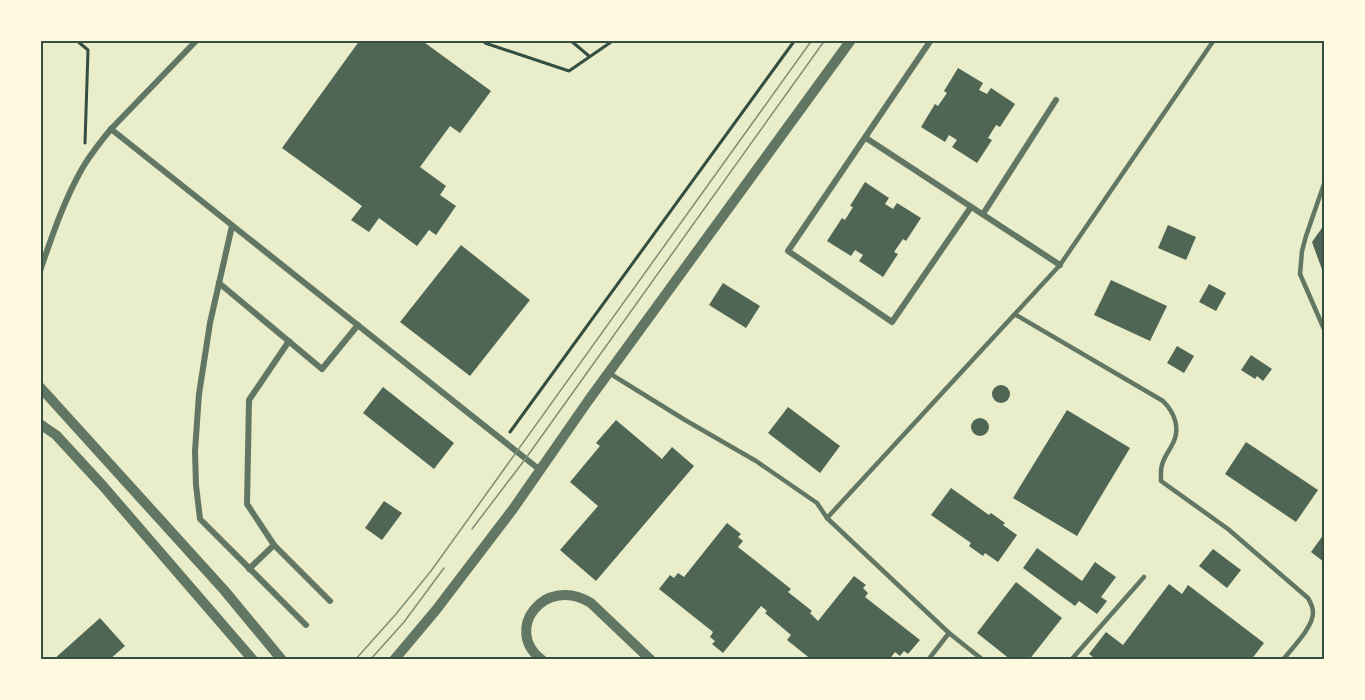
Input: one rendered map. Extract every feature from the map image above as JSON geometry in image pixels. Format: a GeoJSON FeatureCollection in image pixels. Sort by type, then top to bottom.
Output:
{"type":"FeatureCollection","features":[{"type":"Feature","properties":{"kind":"street"},"geometry":{"type":"LineString","coordinates":[[40,272],[62,210],[84,166],[111,129],[197,40]]}},
{"type":"Feature","properties":{"kind":"street"},"geometry":{"type":"LineString","coordinates":[[394,660],[474,561],[851,40]]}},
{"type":"Feature","properties":{"kind":"street"},"geometry":{"type":"LineString","coordinates":[[931,40],[788,251],[892,322],[971,207]]}},
{"type":"Feature","properties":{"kind":"street"},"geometry":{"type":"LineString","coordinates":[[982,214],[1056,100]]}},
{"type":"Feature","properties":{"kind":"street"},"geometry":{"type":"LineString","coordinates":[[111,129],[541,470]]}},
{"type":"Feature","properties":{"kind":"street"},"geometry":{"type":"LineString","coordinates":[[866,138],[1060,265]]}},
{"type":"Feature","properties":{"kind":"street"},"geometry":{"type":"LineString","coordinates":[[232,226],[210,323],[196,422],[196,485],[200,519],[306,625]]}},
{"type":"Feature","properties":{"kind":"street"},"geometry":{"type":"LineString","coordinates":[[219,283],[322,369],[358,325]]}},
{"type":"Feature","properties":{"kind":"street"},"geometry":{"type":"LineString","coordinates":[[289,341],[249,400],[247,504],[274,545],[330,601]]}},
{"type":"Feature","properties":{"kind":"street"},"geometry":{"type":"LineString","coordinates":[[40,387],[224,590],[282,660]]}},
{"type":"Feature","properties":{"kind":"street"},"geometry":{"type":"LineString","coordinates":[[40,424],[56,435],[104,486],[253,660]]}},
{"type":"Feature","properties":{"kind":"street"},"geometry":{"type":"LineString","coordinates":[[249,568],[274,545]]}},
{"type":"Feature","properties":{"kind":"street"},"geometry":{"type":"LineString","coordinates":[[542,660],[536,655],[528,641],[527,627],[531,614],[545,599],[569,595],[591,603],[651,660]]}},
{"type":"Feature","properties":{"kind":"lane"},"geometry":{"type":"LineString","coordinates":[[827,518],[1060,265],[1214,40]]}},
{"type":"Feature","properties":{"kind":"lane"},"geometry":{"type":"LineString","coordinates":[[1324,184],[1302,251],[1300,274],[1324,329]]}},
{"type":"Feature","properties":{"kind":"lane"},"geometry":{"type":"LineString","coordinates":[[1016,315],[1163,401],[1169,407],[1174,415],[1177,431],[1160,471],[1161,481],[1228,529],[1308,598],[1312,604],[1312,619],[1309,625],[1283,660]]}},
{"type":"Feature","properties":{"kind":"lane"},"geometry":{"type":"LineString","coordinates":[[609,372],[756,461],[817,503],[827,518],[949,633],[983,660]]}},
{"type":"Feature","properties":{"kind":"lane"},"geometry":{"type":"LineString","coordinates":[[1071,660],[1144,577]]}},
{"type":"Feature","properties":{"kind":"lane"},"geometry":{"type":"LineString","coordinates":[[928,660],[949,633]]}},
{"type":"Feature","properties":{"kind":"path"},"geometry":{"type":"LineString","coordinates":[[76,40],[88,50],[84,166]]}},
{"type":"Feature","properties":{"kind":"path"},"geometry":{"type":"LineString","coordinates":[[483,40],[485,43],[569,71],[614,40]]}},
{"type":"Feature","properties":{"kind":"path"},"geometry":{"type":"LineString","coordinates":[[570,40],[590,57]]}},
{"type":"Feature","properties":{"kind":"path"},"geometry":{"type":"LineString","coordinates":[[504,441],[795,40]]}},
{"type":"Feature","properties":{"kind":"building"},"geometry":{"type":"Polygon","coordinates":[[[360,40],[421,40],[491,91],[460,133],[450,126],[420,167],[446,186],[440,195],[456,206],[436,235],[429,230],[417,246],[379,218],[369,232],[351,220],[362,206],[282,148],[360,40]]]}},
{"type":"Feature","properties":{"kind":"building"},"geometry":{"type":"Polygon","coordinates":[[[958,68],[983,83],[979,90],[987,94],[991,88],[1015,104],[1000,127],[996,125],[988,138],[992,140],[977,163],[952,147],[957,140],[949,135],[945,142],[921,127],[935,104],[938,106],[947,93],[944,91],[958,68]]]}},
{"type":"Feature","properties":{"kind":"building"},"geometry":{"type":"Polygon","coordinates":[[[865,182],[889,198],[885,204],[893,209],[897,203],[921,218],[906,241],[903,239],[894,252],[898,254],[883,277],[859,261],[863,255],[855,250],[851,256],[827,241],[842,218],[845,220],[853,207],[850,206],[865,182]]]}},
{"type":"Feature","properties":{"kind":"building"},"geometry":{"type":"Polygon","coordinates":[[[1168,225],[1196,237],[1186,260],[1158,248],[1168,225]]]}},
{"type":"Feature","properties":{"kind":"building"},"geometry":{"type":"Polygon","coordinates":[[[1324,225],[1324,275],[1312,242],[1324,225]]]}},
{"type":"Feature","properties":{"kind":"building"},"geometry":{"type":"Polygon","coordinates":[[[461,245],[530,300],[470,376],[400,322],[461,245]]]}},
{"type":"Feature","properties":{"kind":"building"},"geometry":{"type":"Polygon","coordinates":[[[1111,280],[1167,306],[1150,341],[1094,315],[1111,280]]]}},
{"type":"Feature","properties":{"kind":"building"},"geometry":{"type":"Polygon","coordinates":[[[723,283],[760,306],[746,328],[709,305],[723,283]]]}},
{"type":"Feature","properties":{"kind":"building"},"geometry":{"type":"Polygon","coordinates":[[[1209,284],[1226,293],[1216,311],[1199,302],[1209,284]]]}},
{"type":"Feature","properties":{"kind":"building"},"geometry":{"type":"Polygon","coordinates":[[[1177,346],[1194,356],[1184,373],[1167,363],[1177,346]]]}},
{"type":"Feature","properties":{"kind":"building"},"geometry":{"type":"Polygon","coordinates":[[[1251,355],[1272,369],[1263,381],[1241,370],[1251,355]]]}},
{"type":"Feature","properties":{"kind":"building"},"geometry":{"type":"Polygon","coordinates":[[[1001,385],[1009,390],[1010,394],[1005,402],[1001,403],[993,398],[992,394],[997,386],[1001,385]]]}},
{"type":"Feature","properties":{"kind":"building"},"geometry":{"type":"Polygon","coordinates":[[[383,387],[454,443],[434,469],[363,413],[383,387]]]}},
{"type":"Feature","properties":{"kind":"building"},"geometry":{"type":"Polygon","coordinates":[[[788,407],[840,446],[820,473],[768,433],[788,407]]]}},
{"type":"Feature","properties":{"kind":"building"},"geometry":{"type":"Polygon","coordinates":[[[1067,410],[1130,448],[1077,536],[1013,498],[1067,410]]]}},
{"type":"Feature","properties":{"kind":"building"},"geometry":{"type":"Polygon","coordinates":[[[980,418],[988,423],[989,427],[984,435],[980,436],[972,431],[971,427],[976,419],[980,418]]]}},
{"type":"Feature","properties":{"kind":"building"},"geometry":{"type":"Polygon","coordinates":[[[616,420],[662,459],[672,447],[694,466],[596,581],[560,550],[598,506],[570,482],[600,446],[596,443],[616,420]]]}},
{"type":"Feature","properties":{"kind":"building"},"geometry":{"type":"Polygon","coordinates":[[[1246,442],[1318,490],[1296,522],[1225,474],[1246,442]]]}},
{"type":"Feature","properties":{"kind":"building"},"geometry":{"type":"Polygon","coordinates":[[[951,488],[989,515],[991,513],[1017,535],[998,562],[985,553],[983,556],[969,546],[971,543],[931,515],[951,488]]]}},
{"type":"Feature","properties":{"kind":"building"},"geometry":{"type":"Polygon","coordinates":[[[384,501],[402,513],[382,540],[365,528],[384,501]]]}},
{"type":"Feature","properties":{"kind":"building"},"geometry":{"type":"Polygon","coordinates":[[[727,523],[741,534],[738,537],[743,541],[738,547],[791,589],[788,592],[812,611],[810,613],[818,621],[854,576],[866,585],[863,588],[868,593],[865,597],[920,640],[908,654],[904,651],[900,656],[895,652],[889,660],[812,660],[787,640],[791,635],[765,613],[767,611],[761,606],[723,653],[712,644],[715,641],[710,637],[713,632],[659,589],[670,575],[674,578],[678,573],[684,577],[727,523]]]}},
{"type":"Feature","properties":{"kind":"building"},"geometry":{"type":"Polygon","coordinates":[[[1324,534],[1324,562],[1311,552],[1324,534]]]}},
{"type":"Feature","properties":{"kind":"building"},"geometry":{"type":"Polygon","coordinates":[[[1037,548],[1082,581],[1095,562],[1116,577],[1101,597],[1107,601],[1097,614],[1079,601],[1075,606],[1023,568],[1037,548]]]}},
{"type":"Feature","properties":{"kind":"building"},"geometry":{"type":"Polygon","coordinates":[[[1213,549],[1241,570],[1227,588],[1199,566],[1213,549]]]}},
{"type":"Feature","properties":{"kind":"building"},"geometry":{"type":"Polygon","coordinates":[[[1016,582],[1062,618],[1029,660],[1011,660],[977,633],[1016,582]]]}},
{"type":"Feature","properties":{"kind":"building"},"geometry":{"type":"Polygon","coordinates":[[[1169,584],[1182,594],[1188,585],[1264,643],[1251,660],[1097,660],[1089,654],[1106,632],[1123,645],[1169,584]]]}},
{"type":"Feature","properties":{"kind":"building"},"geometry":{"type":"Polygon","coordinates":[[[100,618],[125,646],[109,660],[53,660],[100,618]]]}},
{"type":"Feature","properties":{"kind":"tram line"},"geometry":{"type":"LineString","coordinates":[[355,660],[431,571],[812,40]]}},
{"type":"Feature","properties":{"kind":"tram line"},"geometry":{"type":"LineString","coordinates":[[472,529],[526,458],[825,40]]}},
{"type":"Feature","properties":{"kind":"tram line"},"geometry":{"type":"LineString","coordinates":[[370,660],[404,622],[444,568]]}}]}
